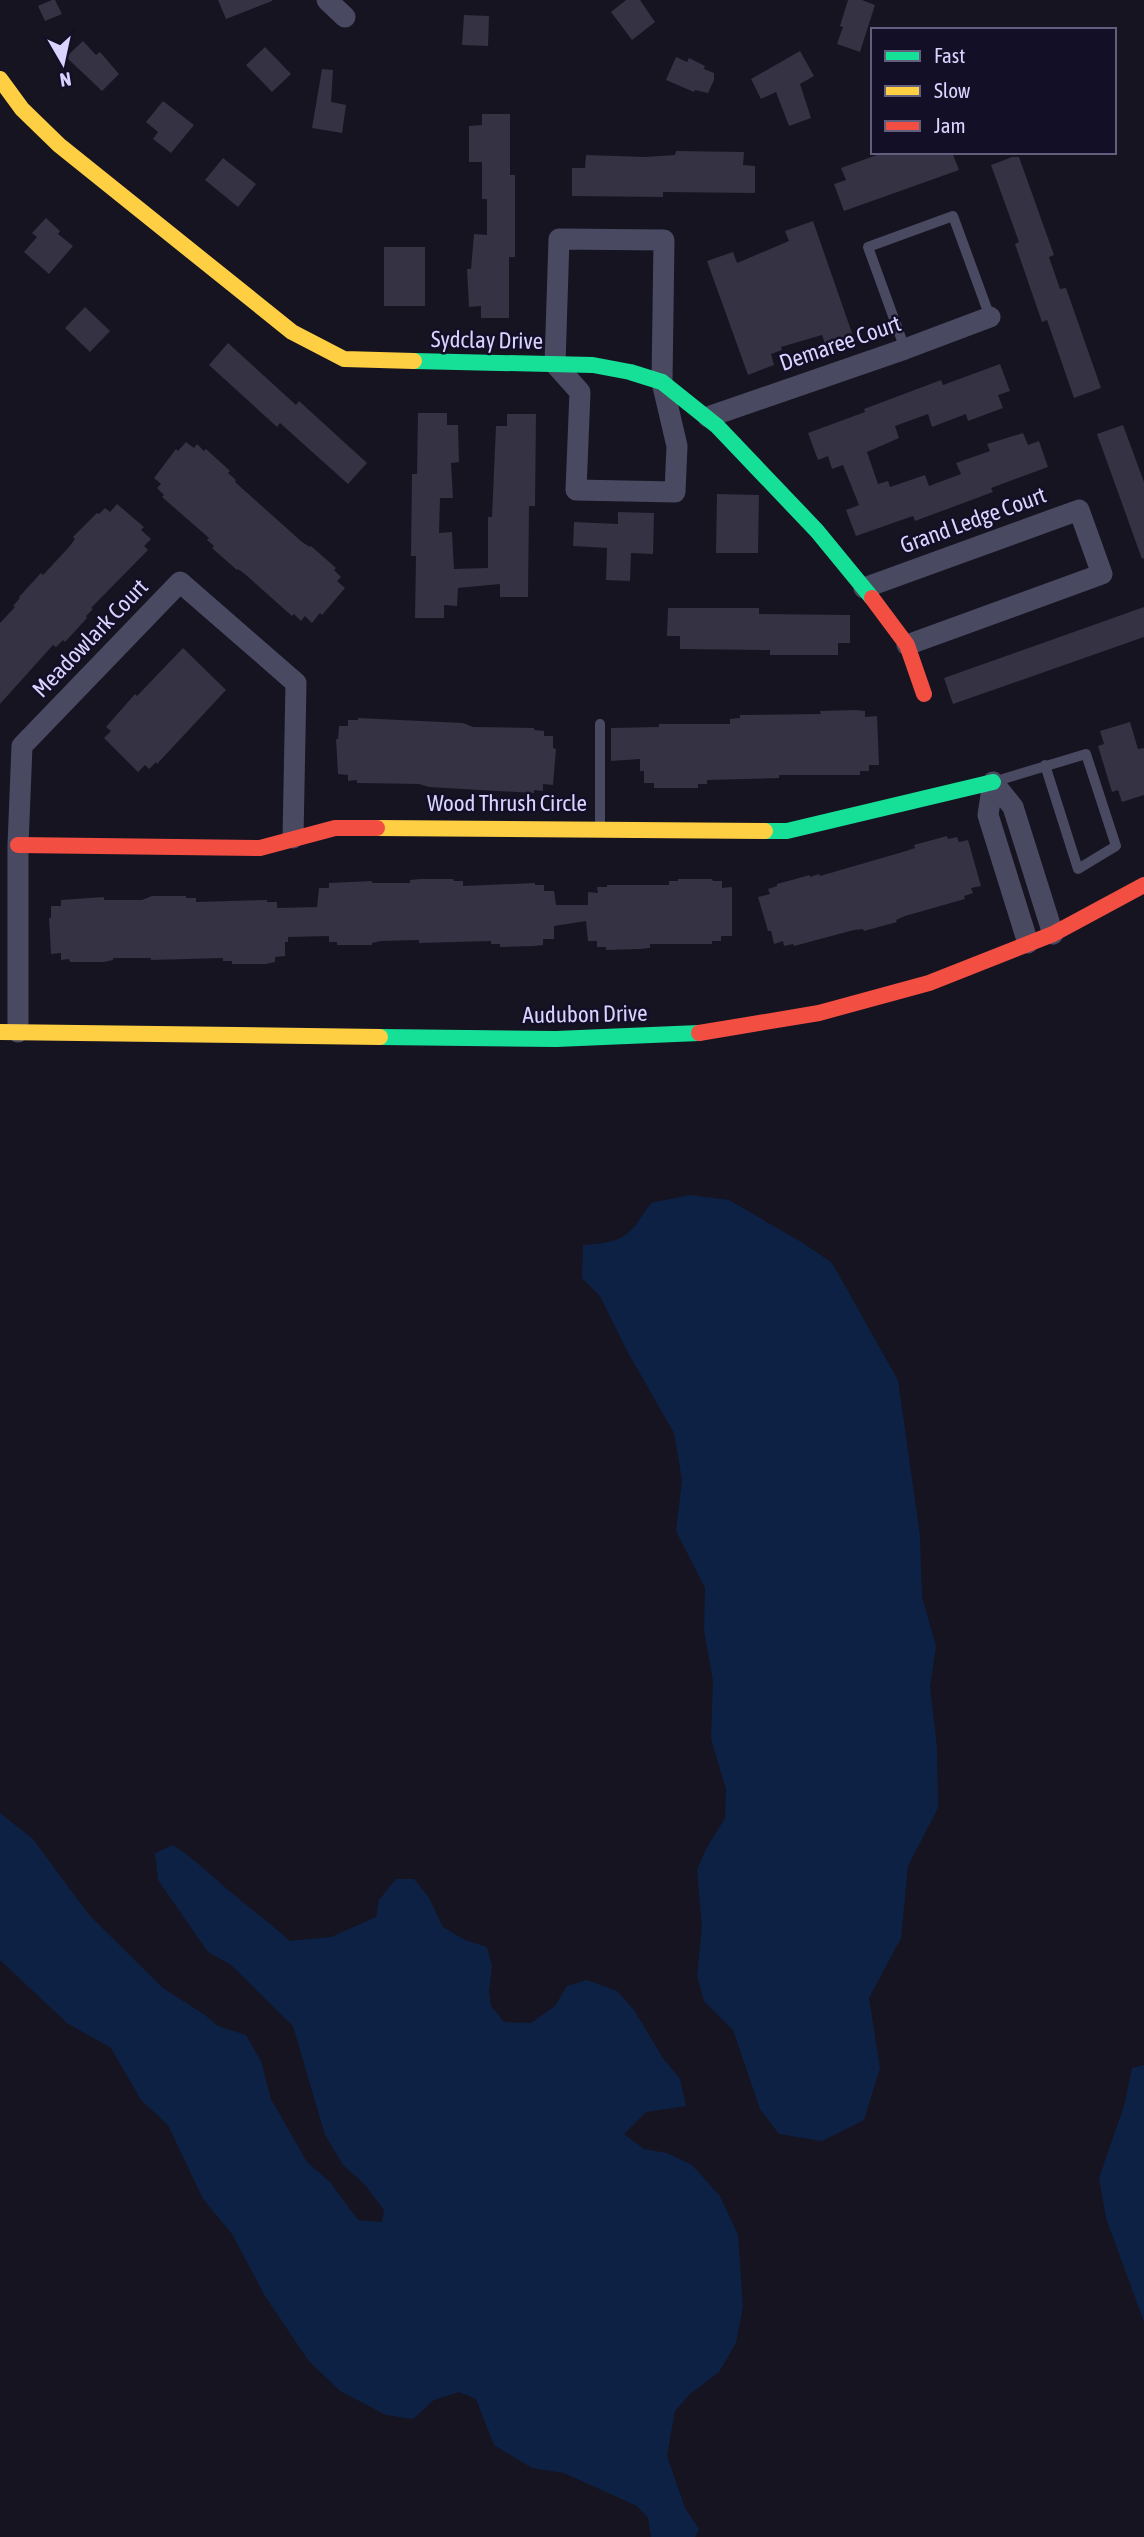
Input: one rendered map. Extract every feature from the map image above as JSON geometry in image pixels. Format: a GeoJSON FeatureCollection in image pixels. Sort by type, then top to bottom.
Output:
{"type":"FeatureCollection","features":[{"type":"Feature","properties":{"kind":"street"},"geometry":{"type":"LineString","coordinates":[[327,0],[345,17]]}},
{"type":"Feature","properties":{"kind":"street","name":"Sydclay Drive"},"geometry":{"type":"LineString","coordinates":[[0,79],[22,109],[59,145],[292,332],[344,359],[593,365],[630,372],[662,383],[708,417],[817,531],[907,645],[924,694]]}},
{"type":"Feature","properties":{"kind":"street"},"geometry":{"type":"LineString","coordinates":[[559,239],[664,240],[662,383],[677,446],[675,492],[576,491],[580,392],[555,363],[559,239]]}},
{"type":"Feature","properties":{"kind":"street","name":"Demaree Court"},"geometry":{"type":"LineString","coordinates":[[708,417],[990,317]]}},
{"type":"Feature","properties":{"kind":"street","name":"Grand Ledge Court"},"geometry":{"type":"LineString","coordinates":[[864,588],[1079,510],[1102,575],[907,645]]}},
{"type":"Feature","properties":{"kind":"street","name":"Meadowlark Court"},"geometry":{"type":"LineString","coordinates":[[9,1032],[22,746],[180,582],[296,683],[293,838]]}},
{"type":"Feature","properties":{"kind":"street"},"geometry":{"type":"LineString","coordinates":[[993,782],[1013,807],[1053,934]]}},
{"type":"Feature","properties":{"kind":"street"},"geometry":{"type":"LineString","coordinates":[[993,782],[988,814],[1028,943]]}},
{"type":"Feature","properties":{"kind":"street","name":"Wood Thrush Circle"},"geometry":{"type":"LineString","coordinates":[[18,845],[260,848],[335,828],[787,831],[993,782]]}},
{"type":"Feature","properties":{"kind":"street","name":"Audubon Drive"},"geometry":{"type":"LineString","coordinates":[[9,1032],[556,1039],[701,1033],[773,1022],[929,984],[1053,934],[1144,885]]}},
{"type":"Feature","properties":{"kind":"lane"},"geometry":{"type":"LineString","coordinates":[[905,349],[867,247],[953,216],[990,317]]}},
{"type":"Feature","properties":{"kind":"lane"},"geometry":{"type":"LineString","coordinates":[[600,724],[600,830]]}},
{"type":"Feature","properties":{"kind":"lane"},"geometry":{"type":"LineString","coordinates":[[993,782],[1045,765],[1086,754],[1116,845],[1078,869],[1045,765]]}},
{"type":"Feature","properties":{"kind":"water"},"geometry":{"type":"Polygon","coordinates":[[[690,1195],[729,1200],[832,1263],[898,1380],[920,1536],[922,1597],[936,1646],[930,1687],[937,1747],[938,1808],[908,1866],[901,1938],[869,1998],[880,2068],[864,2120],[822,2141],[779,2134],[760,2109],[733,2030],[704,2001],[697,1976],[702,1927],[697,1870],[725,1818],[726,1789],[711,1739],[713,1681],[704,1631],[705,1588],[676,1531],[682,1480],[674,1433],[627,1351],[600,1296],[582,1278],[583,1245],[617,1240],[630,1231],[651,1203],[690,1195]]]}},
{"type":"Feature","properties":{"kind":"water"},"geometry":{"type":"Polygon","coordinates":[[[0,1813],[33,1839],[89,1915],[163,1988],[218,2026],[246,2035],[261,2061],[271,2099],[307,2162],[330,2182],[358,2220],[382,2222],[384,2210],[365,2185],[343,2165],[325,2135],[293,2026],[231,1965],[208,1952],[158,1880],[155,1853],[173,1845],[290,1941],[331,1937],[376,1917],[379,1900],[396,1879],[414,1879],[428,1896],[443,1927],[465,1940],[487,1947],[492,1966],[489,1992],[491,2006],[504,2022],[531,2023],[555,2006],[567,1986],[587,1980],[617,1991],[634,2010],[663,2058],[680,2079],[686,2106],[646,2112],[624,2134],[644,2149],[667,2153],[692,2165],[720,2196],[738,2235],[743,2306],[736,2343],[719,2372],[689,2395],[675,2411],[667,2456],[685,2508],[699,2529],[695,2537],[651,2537],[648,2518],[637,2506],[564,2473],[532,2468],[494,2445],[476,2399],[459,2392],[434,2400],[413,2419],[386,2415],[340,2391],[308,2360],[265,2296],[232,2234],[203,2199],[168,2125],[141,2100],[111,2048],[67,2023],[0,1960],[0,1813]]]}},
{"type":"Feature","properties":{"kind":"water"},"geometry":{"type":"Polygon","coordinates":[[[1144,2065],[1144,2322],[1106,2218],[1099,2178],[1124,2106],[1132,2068],[1144,2065]]]}},
{"type":"Feature","properties":{"kind":"building"},"geometry":{"type":"Polygon","coordinates":[[[55,0],[62,14],[45,21],[38,6],[55,0]]]}},
{"type":"Feature","properties":{"kind":"building"},"geometry":{"type":"Polygon","coordinates":[[[218,0],[272,0],[272,1],[226,19],[218,0]]]}},
{"type":"Feature","properties":{"kind":"building"},"geometry":{"type":"Polygon","coordinates":[[[626,0],[640,0],[655,22],[632,40],[611,12],[626,0]]]}},
{"type":"Feature","properties":{"kind":"building"},"geometry":{"type":"Polygon","coordinates":[[[848,0],[862,0],[875,5],[860,52],[837,44],[848,0]]]}},
{"type":"Feature","properties":{"kind":"building"},"geometry":{"type":"Polygon","coordinates":[[[464,15],[489,16],[488,46],[462,45],[464,15]]]}},
{"type":"Feature","properties":{"kind":"building"},"geometry":{"type":"Polygon","coordinates":[[[83,41],[96,55],[100,52],[119,74],[102,91],[66,57],[83,41]]]}},
{"type":"Feature","properties":{"kind":"building"},"geometry":{"type":"Polygon","coordinates":[[[265,47],[291,74],[272,92],[246,65],[265,47]]]}},
{"type":"Feature","properties":{"kind":"building"},"geometry":{"type":"Polygon","coordinates":[[[800,51],[814,76],[800,84],[811,118],[789,126],[776,92],[761,99],[751,79],[800,51]]]}},
{"type":"Feature","properties":{"kind":"building"},"geometry":{"type":"Polygon","coordinates":[[[676,57],[687,62],[689,58],[714,73],[708,93],[694,92],[666,80],[676,57]]]}},
{"type":"Feature","properties":{"kind":"building"},"geometry":{"type":"Polygon","coordinates":[[[322,69],[333,70],[331,102],[346,105],[342,133],[312,128],[322,69]]]}},
{"type":"Feature","properties":{"kind":"building"},"geometry":{"type":"Polygon","coordinates":[[[163,101],[194,125],[171,153],[153,139],[158,132],[146,122],[163,101]]]}},
{"type":"Feature","properties":{"kind":"building"},"geometry":{"type":"Polygon","coordinates":[[[482,114],[510,114],[510,175],[515,175],[515,257],[509,257],[509,318],[481,318],[481,306],[469,307],[467,269],[471,269],[474,234],[487,235],[487,199],[482,199],[482,162],[469,162],[469,126],[482,125],[482,114]]]}},
{"type":"Feature","properties":{"kind":"building"},"geometry":{"type":"Polygon","coordinates":[[[676,151],[744,152],[743,165],[755,166],[755,193],[663,192],[663,197],[572,196],[572,168],[585,168],[586,155],[645,157],[675,155],[676,151]]]}},
{"type":"Feature","properties":{"kind":"building"},"geometry":{"type":"Polygon","coordinates":[[[880,154],[953,154],[959,170],[844,211],[834,184],[846,180],[841,168],[880,154]]]}},
{"type":"Feature","properties":{"kind":"building"},"geometry":{"type":"Polygon","coordinates":[[[1019,157],[1054,255],[1049,257],[1060,289],[1066,288],[1101,388],[1074,398],[1047,320],[1042,322],[1015,244],[1019,242],[991,165],[1019,157]]]}},
{"type":"Feature","properties":{"kind":"building"},"geometry":{"type":"Polygon","coordinates":[[[223,158],[256,184],[238,207],[205,180],[223,158]]]}},
{"type":"Feature","properties":{"kind":"building"},"geometry":{"type":"Polygon","coordinates":[[[46,218],[60,231],[58,234],[73,246],[49,274],[24,252],[37,237],[32,233],[46,218]]]}},
{"type":"Feature","properties":{"kind":"building"},"geometry":{"type":"Polygon","coordinates":[[[813,221],[853,336],[826,346],[822,335],[781,347],[782,350],[771,354],[774,365],[748,375],[707,261],[733,252],[737,263],[789,241],[785,231],[813,221]]]}},
{"type":"Feature","properties":{"kind":"building"},"geometry":{"type":"Polygon","coordinates":[[[384,247],[425,247],[425,306],[384,306],[384,247]]]}},
{"type":"Feature","properties":{"kind":"building"},"geometry":{"type":"Polygon","coordinates":[[[85,307],[110,331],[90,352],[65,328],[85,307]]]}},
{"type":"Feature","properties":{"kind":"building"},"geometry":{"type":"Polygon","coordinates":[[[228,343],[296,405],[299,401],[367,463],[348,484],[280,423],[277,427],[209,365],[228,343]]]}},
{"type":"Feature","properties":{"kind":"building"},"geometry":{"type":"Polygon","coordinates":[[[1000,364],[1010,391],[998,395],[1003,408],[968,421],[966,414],[932,427],[928,414],[895,426],[899,438],[867,452],[878,484],[888,481],[890,487],[925,475],[929,486],[961,474],[956,463],[990,451],[987,444],[1023,433],[1028,445],[1039,441],[1048,467],[991,488],[993,492],[915,521],[913,516],[856,536],[846,510],[859,505],[843,465],[832,469],[828,456],[818,460],[808,433],[941,380],[943,385],[1000,364]]]}},
{"type":"Feature","properties":{"kind":"building"},"geometry":{"type":"Polygon","coordinates":[[[418,413],[447,413],[447,425],[458,425],[459,462],[451,463],[453,498],[440,498],[439,533],[452,532],[454,569],[488,568],[488,517],[492,517],[496,426],[507,426],[507,414],[536,414],[535,506],[529,506],[528,597],[500,597],[500,584],[458,588],[457,606],[444,605],[444,618],[415,618],[416,556],[411,556],[412,474],[417,474],[418,413]]]}},
{"type":"Feature","properties":{"kind":"building"},"geometry":{"type":"Polygon","coordinates":[[[1123,425],[1144,482],[1142,559],[1097,434],[1123,425]]]}},
{"type":"Feature","properties":{"kind":"building"},"geometry":{"type":"Polygon","coordinates":[[[186,442],[194,448],[197,444],[204,451],[206,449],[230,471],[228,473],[235,482],[302,542],[311,546],[336,568],[334,570],[341,577],[337,581],[345,588],[312,623],[305,616],[301,621],[294,614],[292,616],[237,570],[212,548],[214,546],[207,540],[209,538],[162,497],[164,495],[157,488],[161,484],[154,478],[176,449],[178,451],[186,442]]]}},
{"type":"Feature","properties":{"kind":"building"},"geometry":{"type":"Polygon","coordinates":[[[717,494],[759,495],[758,553],[716,553],[717,494]]]}},
{"type":"Feature","properties":{"kind":"building"},"geometry":{"type":"Polygon","coordinates":[[[117,504],[144,527],[141,530],[151,539],[144,546],[148,550],[91,608],[93,609],[87,618],[65,642],[63,640],[56,647],[53,645],[0,704],[0,623],[15,607],[13,606],[19,597],[69,547],[75,539],[73,537],[97,513],[105,508],[110,512],[117,504]]]}},
{"type":"Feature","properties":{"kind":"building"},"geometry":{"type":"Polygon","coordinates":[[[618,512],[654,513],[653,554],[631,553],[630,581],[606,580],[607,548],[573,546],[574,522],[618,524],[618,512]]]}},
{"type":"Feature","properties":{"kind":"building"},"geometry":{"type":"Polygon","coordinates":[[[1144,607],[1144,637],[953,704],[944,678],[1144,607]]]}},
{"type":"Feature","properties":{"kind":"building"},"geometry":{"type":"Polygon","coordinates":[[[668,608],[759,608],[759,614],[850,615],[850,643],[838,643],[838,655],[770,655],[770,650],[680,649],[680,636],[667,636],[668,608]]]}},
{"type":"Feature","properties":{"kind":"building"},"geometry":{"type":"Polygon","coordinates":[[[183,648],[226,690],[157,764],[156,762],[149,769],[145,765],[138,772],[104,738],[111,731],[106,727],[135,694],[137,696],[183,648]]]}},
{"type":"Feature","properties":{"kind":"building"},"geometry":{"type":"Polygon","coordinates":[[[820,711],[865,711],[865,717],[877,716],[879,765],[869,765],[869,771],[860,771],[860,775],[779,775],[779,778],[707,780],[707,784],[698,784],[698,788],[654,788],[654,783],[644,783],[640,759],[611,761],[611,728],[659,727],[659,724],[730,724],[730,719],[740,718],[740,715],[821,714],[820,711]]]}},
{"type":"Feature","properties":{"kind":"building"},"geometry":{"type":"Polygon","coordinates":[[[358,718],[463,723],[473,727],[534,728],[544,731],[544,736],[553,736],[553,748],[556,749],[553,785],[543,784],[543,791],[534,790],[534,793],[348,781],[348,775],[338,774],[336,739],[339,726],[348,726],[348,720],[358,718]]]}},
{"type":"Feature","properties":{"kind":"building"},"geometry":{"type":"Polygon","coordinates":[[[1130,722],[1138,749],[1144,748],[1144,795],[1122,802],[1118,790],[1112,792],[1098,746],[1104,744],[1100,731],[1130,722]]]}},
{"type":"Feature","properties":{"kind":"building"},"geometry":{"type":"Polygon","coordinates":[[[947,836],[948,839],[957,837],[959,842],[968,840],[981,886],[971,888],[973,893],[964,896],[965,899],[864,931],[854,930],[794,946],[784,946],[783,941],[774,944],[758,897],[770,894],[768,889],[777,884],[810,875],[820,876],[906,851],[915,848],[914,845],[947,836]]]}},
{"type":"Feature","properties":{"kind":"building"},"geometry":{"type":"Polygon","coordinates":[[[453,879],[463,881],[463,886],[535,883],[544,885],[544,891],[554,891],[556,905],[588,905],[588,892],[598,893],[597,887],[669,885],[669,881],[678,879],[712,879],[722,881],[722,888],[732,887],[732,936],[721,936],[721,941],[712,941],[712,944],[650,944],[650,948],[606,950],[606,947],[597,947],[597,941],[588,941],[586,921],[554,926],[554,939],[543,939],[543,945],[534,946],[500,947],[500,944],[491,944],[491,941],[419,943],[419,940],[381,941],[372,945],[337,945],[337,942],[329,942],[329,936],[288,937],[288,942],[285,942],[285,956],[275,957],[275,962],[266,964],[232,964],[232,961],[223,961],[223,958],[113,958],[104,962],[70,962],[69,959],[61,960],[61,953],[51,954],[51,906],[61,906],[61,900],[104,897],[104,900],[142,900],[152,896],[186,896],[196,898],[196,902],[267,900],[277,902],[277,908],[317,907],[319,888],[329,888],[329,883],[410,883],[410,880],[453,879]]]}},
{"type":"Feature","properties":{"kind":"traffic: fast"},"geometry":{"type":"LineString","coordinates":[[414,361],[593,365],[662,382],[717,426],[817,531],[872,598]]}},
{"type":"Feature","properties":{"kind":"traffic: fast"},"geometry":{"type":"LineString","coordinates":[[765,831],[787,831],[993,782]]}},
{"type":"Feature","properties":{"kind":"traffic: fast"},"geometry":{"type":"LineString","coordinates":[[380,1037],[556,1039],[699,1033]]}},
{"type":"Feature","properties":{"kind":"traffic: slow"},"geometry":{"type":"LineString","coordinates":[[0,79],[22,109],[59,145],[292,332],[344,359],[414,361]]}},
{"type":"Feature","properties":{"kind":"traffic: slow"},"geometry":{"type":"LineString","coordinates":[[377,828],[765,831]]}},
{"type":"Feature","properties":{"kind":"traffic: slow"},"geometry":{"type":"LineString","coordinates":[[0,1032],[380,1037]]}},
{"type":"Feature","properties":{"kind":"traffic: jam"},"geometry":{"type":"LineString","coordinates":[[872,598],[907,645],[924,694]]}},
{"type":"Feature","properties":{"kind":"traffic: jam"},"geometry":{"type":"LineString","coordinates":[[18,845],[260,848],[335,828],[377,828]]}},
{"type":"Feature","properties":{"kind":"traffic: jam"},"geometry":{"type":"LineString","coordinates":[[699,1033],[819,1013],[929,983],[1053,934],[1144,885]]}}]}
